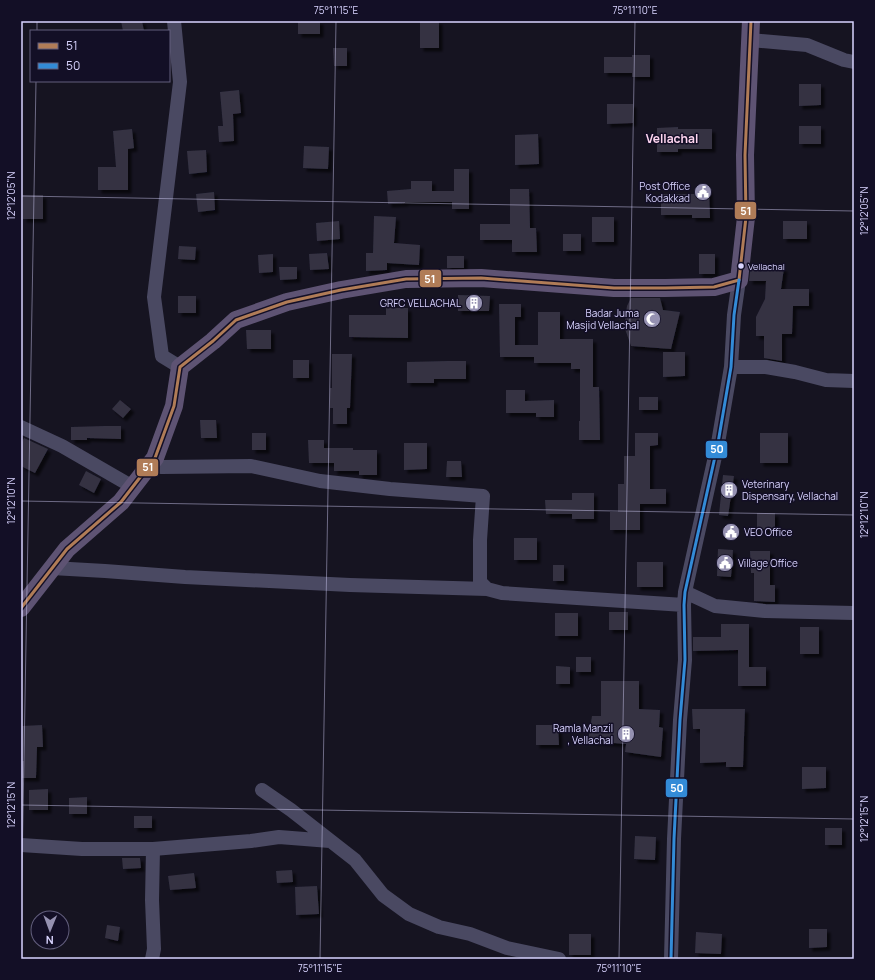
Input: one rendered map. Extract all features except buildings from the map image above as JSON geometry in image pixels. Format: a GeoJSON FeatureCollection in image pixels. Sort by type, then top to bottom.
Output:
{"type":"FeatureCollection","features":[{"type":"Feature","properties":{"kind":"main road"},"geometry":{"type":"LineString","coordinates":[[21,608],[67,549],[121,502],[150,465],[155,458],[174,406],[180,367],[213,341],[236,320],[287,302],[341,290],[406,279],[481,278],[614,288],[714,287],[739,280],[746,217],[745,155],[751,21]]}},
{"type":"Feature","properties":{"kind":"street"},"geometry":{"type":"LineString","coordinates":[[174,21],[180,82],[154,297],[162,356],[180,367]]}},
{"type":"Feature","properties":{"kind":"street"},"geometry":{"type":"LineString","coordinates":[[750,40],[807,45],[844,60],[854,62]]}},
{"type":"Feature","properties":{"kind":"street"},"geometry":{"type":"LineString","coordinates":[[671,959],[680,728],[686,660],[685,598],[716,450],[731,367],[734,315],[739,280]]}},
{"type":"Feature","properties":{"kind":"street"},"geometry":{"type":"LineString","coordinates":[[731,367],[766,367],[795,372],[826,380],[854,381]]}},
{"type":"Feature","properties":{"kind":"street"},"geometry":{"type":"LineString","coordinates":[[21,427],[62,446],[132,487]]}},
{"type":"Feature","properties":{"kind":"street"},"geometry":{"type":"LineString","coordinates":[[150,465],[162,468],[251,466],[320,480],[390,489],[483,496],[480,540],[480,582],[487,589]]}},
{"type":"Feature","properties":{"kind":"street"},"geometry":{"type":"LineString","coordinates":[[52,568],[105,570],[185,577],[350,585],[487,589],[502,593],[685,598],[715,606],[765,610],[854,613]]}},
{"type":"Feature","properties":{"kind":"street"},"geometry":{"type":"LineString","coordinates":[[262,790],[291,810],[355,860],[383,895],[409,914],[440,927],[470,934],[507,948],[559,959]]}},
{"type":"Feature","properties":{"kind":"street"},"geometry":{"type":"LineString","coordinates":[[21,845],[82,849],[153,849],[251,841],[279,837],[330,841]]}},
{"type":"Feature","properties":{"kind":"street"},"geometry":{"type":"LineString","coordinates":[[152,959],[154,949],[152,900],[153,849]]}},
{"type":"Feature","properties":{"kind":"transit line","name":"51"},"geometry":{"type":"LineString","coordinates":[[21,608],[67,549],[121,502],[155,458],[174,406],[180,367],[213,341],[236,320],[287,302],[341,290],[406,279],[481,278],[614,288],[714,287],[739,280],[746,217],[745,155],[751,21]]}},
{"type":"Feature","properties":{"kind":"transit line","name":"50"},"geometry":{"type":"LineString","coordinates":[[671,959],[674,839],[680,720],[685,660],[685,592],[718,443],[731,367],[734,315],[739,280]]}},
{"type":"Feature","properties":{"kind":"place","name":"Post Office Kodakkad"},"geometry":{"type":"Point","coordinates":[703,192]}},
{"type":"Feature","properties":{"kind":"place","name":"Vellachal"},"geometry":{"type":"Point","coordinates":[741,266]}},
{"type":"Feature","properties":{"kind":"place","name":"GRFC VELLACHAL"},"geometry":{"type":"Point","coordinates":[474,303]}},
{"type":"Feature","properties":{"kind":"place","name":"Badar Juma Masjid Vellachal"},"geometry":{"type":"Point","coordinates":[652,319]}},
{"type":"Feature","properties":{"kind":"place","name":"Veterinary Dispensary, Vellachal"},"geometry":{"type":"Point","coordinates":[729,490]}},
{"type":"Feature","properties":{"kind":"place","name":"VEO Office"},"geometry":{"type":"Point","coordinates":[731,532]}},
{"type":"Feature","properties":{"kind":"place","name":"Village Office"},"geometry":{"type":"Point","coordinates":[725,563]}},
{"type":"Feature","properties":{"kind":"place","name":"Ramla Manzil , Vellachal"},"geometry":{"type":"Point","coordinates":[626,734]}},
{"type":"Feature","properties":{"kind":"district","name":"Vellachal"},"geometry":{"type":"Point","coordinates":[672,139]}}]}
